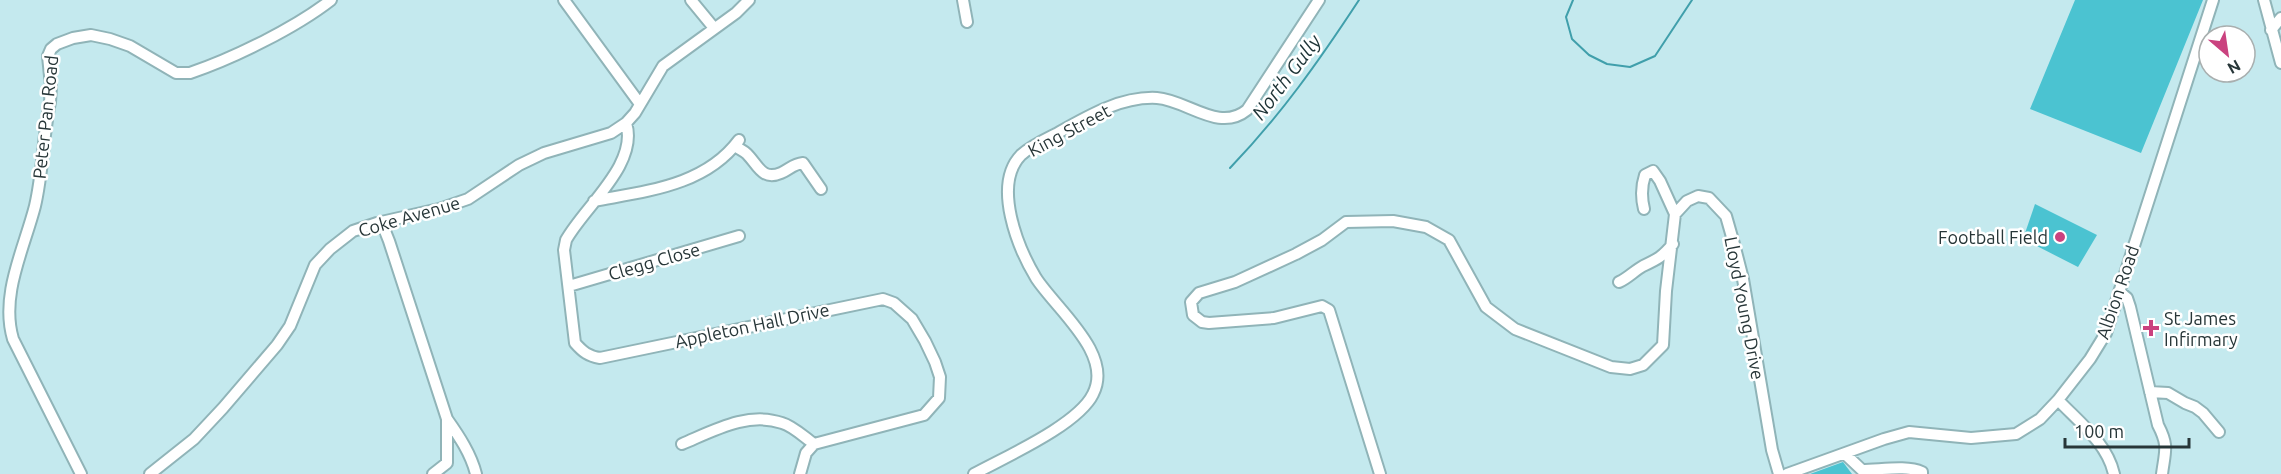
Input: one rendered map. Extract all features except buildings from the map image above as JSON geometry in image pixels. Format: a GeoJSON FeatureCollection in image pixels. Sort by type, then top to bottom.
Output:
{"type":"FeatureCollection","features":[{"type":"Feature","properties":{"kind":"street","name":"Peter Pan Road"},"geometry":{"type":"LineString","coordinates":[[81,474],[13,339],[7,309],[11,287],[35,205],[51,86],[48,56],[51,49],[65,40],[91,35],[130,46],[176,73],[190,74],[274,35],[313,14],[330,0]]}},
{"type":"Feature","properties":{"kind":"street"},"geometry":{"type":"LineString","coordinates":[[564,0],[640,104]]}},
{"type":"Feature","properties":{"kind":"street"},"geometry":{"type":"LineString","coordinates":[[691,0],[714,28]]}},
{"type":"Feature","properties":{"kind":"street","name":"Coke Avenue"},"geometry":{"type":"LineString","coordinates":[[150,474],[194,439],[277,345],[290,326],[315,265],[330,249],[353,231],[377,223],[439,209],[468,199],[536,157],[611,132],[626,123],[663,66],[736,13],[749,0]]}},
{"type":"Feature","properties":{"kind":"street"},"geometry":{"type":"LineString","coordinates":[[963,0],[967,22]]}},
{"type":"Feature","properties":{"kind":"street","name":"King Street"},"geometry":{"type":"LineString","coordinates":[[974,474],[1060,426],[1081,411],[1093,394],[1098,379],[1096,361],[1083,338],[1037,279],[1022,250],[1007,192],[1008,178],[1021,156],[1033,146],[1089,116],[1127,102],[1160,98],[1222,119],[1241,116],[1319,0]]}},
{"type":"Feature","properties":{"kind":"street","name":"Albion Road"},"geometry":{"type":"LineString","coordinates":[[1787,474],[1910,432],[1971,438],[2016,434],[2040,419],[2058,400],[2090,359],[2106,333],[2121,293],[2213,0]]}},
{"type":"Feature","properties":{"kind":"street"},"geometry":{"type":"LineString","coordinates":[[2264,0],[2281,63]]}},
{"type":"Feature","properties":{"kind":"street"},"geometry":{"type":"LineString","coordinates":[[2271,30],[2281,18]]}},
{"type":"Feature","properties":{"kind":"street","name":"Appleton Hall Drive"},"geometry":{"type":"LineString","coordinates":[[626,123],[629,141],[620,166],[566,240],[564,250],[575,344],[588,356],[600,358],[828,308],[883,299],[894,303],[912,319],[935,362],[940,377],[939,398],[924,415],[814,444]]}},
{"type":"Feature","properties":{"kind":"street"},"geometry":{"type":"LineString","coordinates":[[594,201],[666,188],[703,173],[737,143],[760,172],[769,176],[782,172],[793,164],[803,163],[821,189]]}},
{"type":"Feature","properties":{"kind":"street"},"geometry":{"type":"LineString","coordinates":[[1380,474],[1329,310],[1322,306],[1274,318],[1209,323],[1202,322],[1193,315],[1191,302],[1199,293],[1262,271],[1322,240],[1346,222],[1393,221],[1426,227],[1449,240],[1486,307],[1515,329],[1611,367],[1630,369],[1643,365],[1663,345],[1666,291],[1676,214],[1653,171],[1645,175],[1642,184],[1641,197],[1644,209]]}},
{"type":"Feature","properties":{"kind":"street","name":"Lloyd Young Drive"},"geometry":{"type":"LineString","coordinates":[[1676,214],[1687,201],[1698,196],[1709,198],[1726,216],[1743,279],[1772,450],[1779,474]]}},
{"type":"Feature","properties":{"kind":"street"},"geometry":{"type":"LineString","coordinates":[[377,223],[385,231],[389,241],[447,419],[464,443],[476,474]]}},
{"type":"Feature","properties":{"kind":"street","name":"Clegg Close"},"geometry":{"type":"LineString","coordinates":[[569,286],[739,236]]}},
{"type":"Feature","properties":{"kind":"street"},"geometry":{"type":"LineString","coordinates":[[1619,282],[1658,260],[1673,244]]}},
{"type":"Feature","properties":{"kind":"street"},"geometry":{"type":"LineString","coordinates":[[2121,293],[2127,298],[2130,307],[2158,425],[2167,445],[2162,474]]}},
{"type":"Feature","properties":{"kind":"street"},"geometry":{"type":"LineString","coordinates":[[2150,392],[2168,393],[2195,406],[2219,432]]}},
{"type":"Feature","properties":{"kind":"street"},"geometry":{"type":"LineString","coordinates":[[2058,400],[2102,445],[2112,463],[2114,474]]}},
{"type":"Feature","properties":{"kind":"street"},"geometry":{"type":"LineString","coordinates":[[433,474],[447,463],[447,419]]}},
{"type":"Feature","properties":{"kind":"street"},"geometry":{"type":"LineString","coordinates":[[682,444],[745,419],[765,419],[784,423],[814,444],[806,453],[800,474]]}},
{"type":"Feature","properties":{"kind":"street"},"geometry":{"type":"LineString","coordinates":[[1845,454],[1862,470],[1887,471],[1912,467],[1922,474]]}},
{"type":"Feature","properties":{"kind":"shaded area"},"geometry":{"type":"Polygon","coordinates":[[[2075,0],[2203,0],[2141,153],[2030,109],[2075,0]]]}},
{"type":"Feature","properties":{"kind":"shaded area","name":"Football Field"},"geometry":{"type":"Polygon","coordinates":[[[2035,204],[2097,235],[2078,267],[2023,239],[2035,204]]]}},
{"type":"Feature","properties":{"kind":"shaded area"},"geometry":{"type":"Polygon","coordinates":[[[1843,462],[1852,474],[1810,474],[1843,462]]]}},
{"type":"Feature","properties":{"kind":"waterway","name":"North Gully"},"geometry":{"type":"LineString","coordinates":[[1230,168],[1299,87],[1359,0]]}},
{"type":"Feature","properties":{"kind":"waterway","name":"North Gully"},"geometry":{"type":"LineString","coordinates":[[1573,0],[1566,17],[1572,39],[1589,55],[1607,64],[1630,67],[1655,56],[1692,0]]}},
{"type":"Feature","properties":{"kind":"place","name":"Football Field"},"geometry":{"type":"Point","coordinates":[2060,237]}},
{"type":"Feature","properties":{"kind":"place","name":"St James Infirmary"},"geometry":{"type":"Point","coordinates":[2151,328]}}]}
